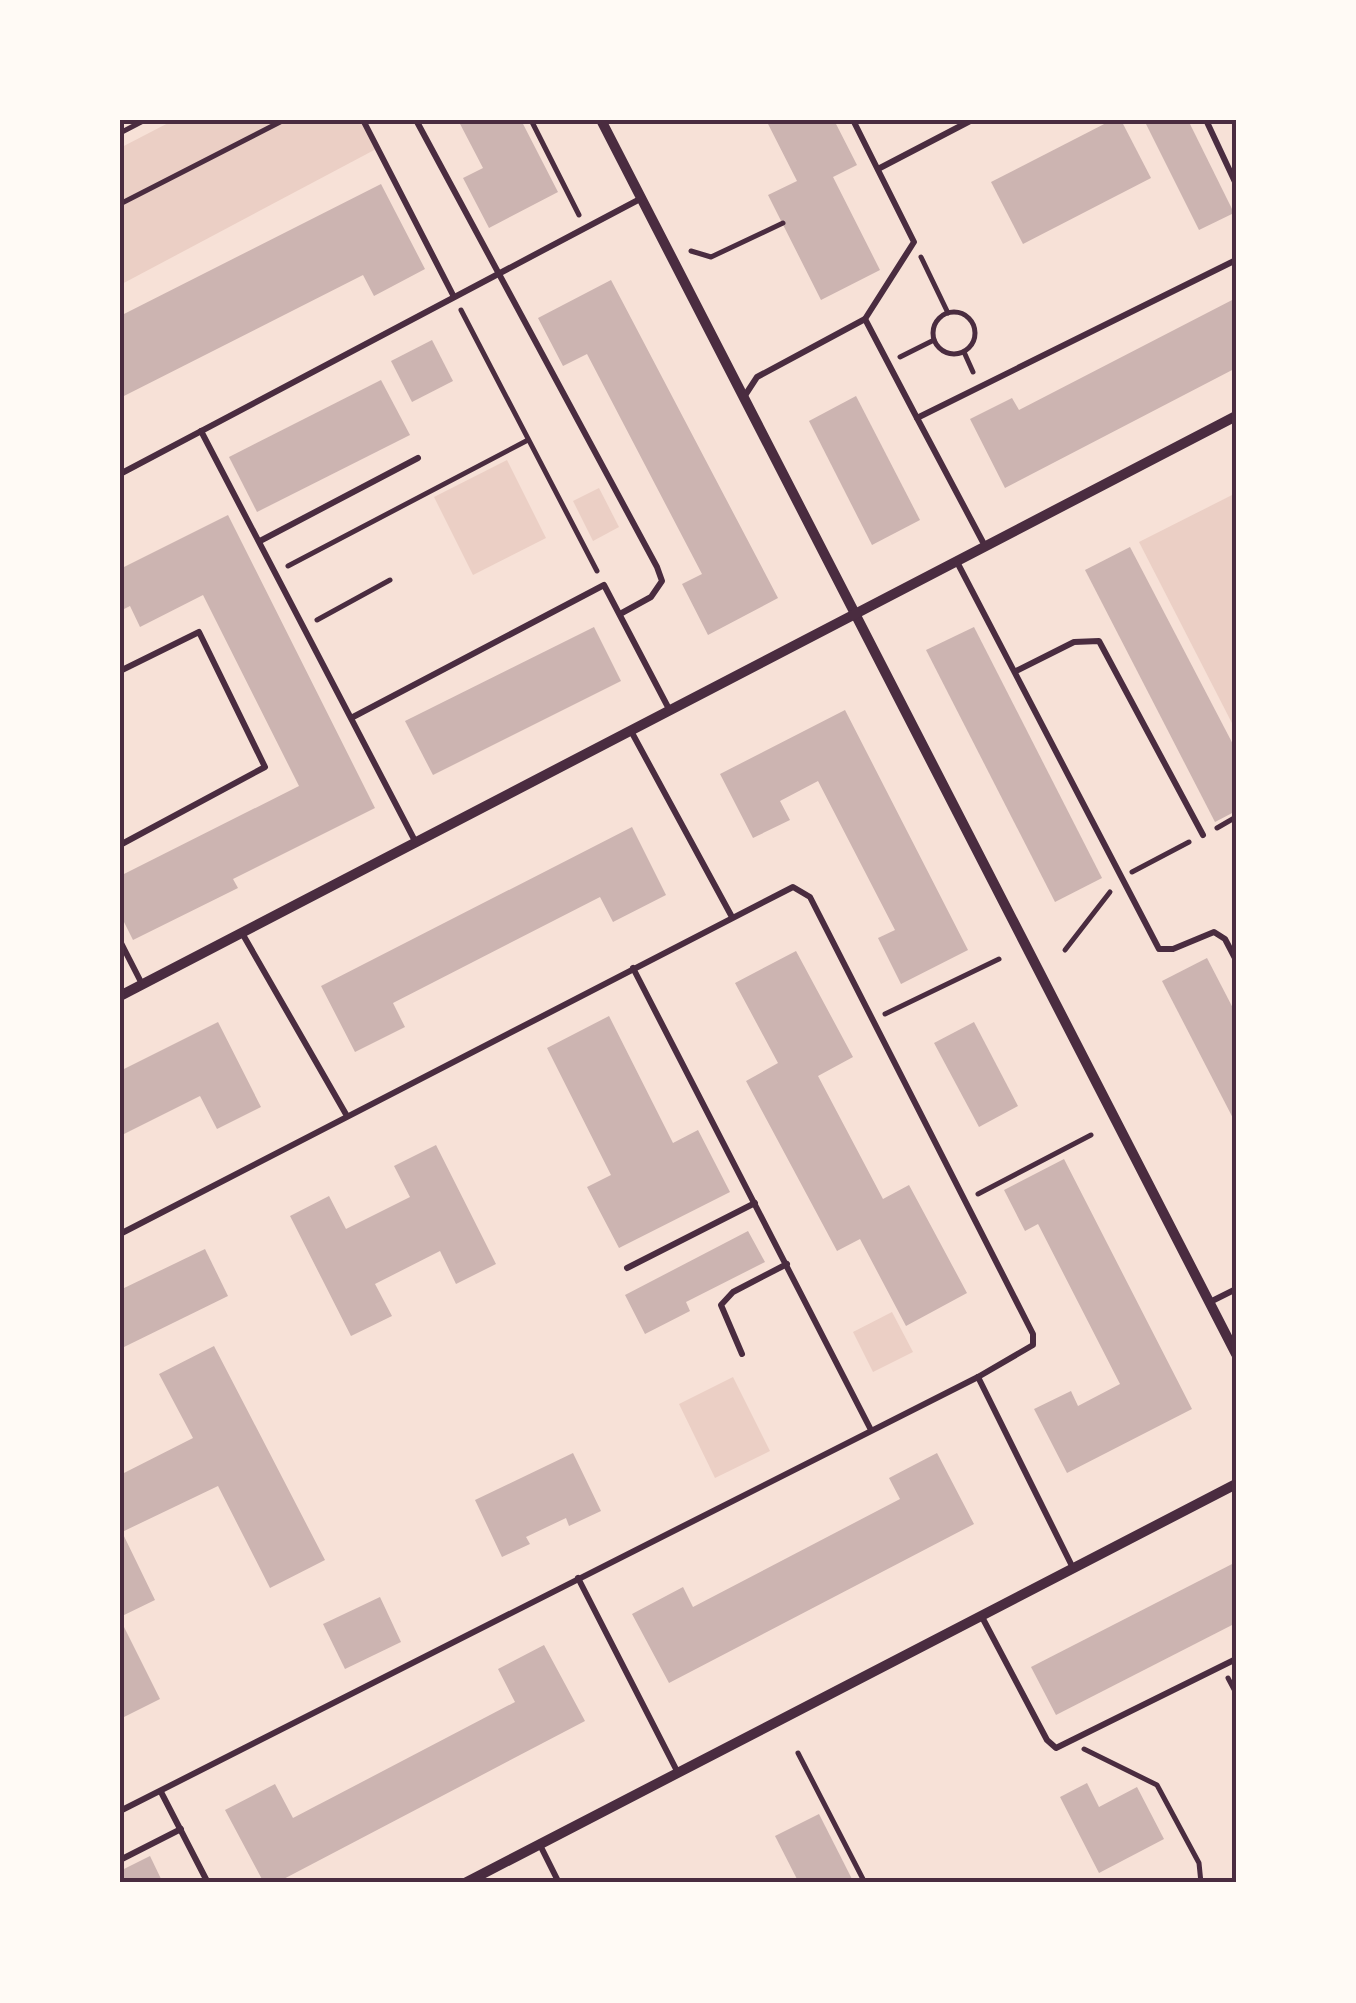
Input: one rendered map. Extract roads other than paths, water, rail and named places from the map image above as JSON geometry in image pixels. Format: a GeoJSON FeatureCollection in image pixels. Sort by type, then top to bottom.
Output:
{"type":"FeatureCollection","features":[{"type":"Feature","properties":{"kind":"street"},"geometry":{"type":"LineString","coordinates":[[601,120],[1236,1354]]}},
{"type":"Feature","properties":{"kind":"street"},"geometry":{"type":"LineString","coordinates":[[120,996],[1236,416]]}},
{"type":"Feature","properties":{"kind":"street"},"geometry":{"type":"LineString","coordinates":[[465,1883],[1236,1484]]}},
{"type":"Feature","properties":{"kind":"lane"},"geometry":{"type":"LineString","coordinates":[[363,120],[453,294]]}},
{"type":"Feature","properties":{"kind":"lane"},"geometry":{"type":"LineString","coordinates":[[416,120],[495,273],[657,567],[662,581],[658,592],[620,614]]}},
{"type":"Feature","properties":{"kind":"lane"},"geometry":{"type":"LineString","coordinates":[[743,398],[757,377],[865,318],[914,242],[853,120]]}},
{"type":"Feature","properties":{"kind":"lane"},"geometry":{"type":"LineString","coordinates":[[878,169],[972,120]]}},
{"type":"Feature","properties":{"kind":"lane"},"geometry":{"type":"LineString","coordinates":[[1206,120],[1236,184]]}},
{"type":"Feature","properties":{"kind":"lane"},"geometry":{"type":"LineString","coordinates":[[120,474],[453,294],[641,199]]}},
{"type":"Feature","properties":{"kind":"lane"},"geometry":{"type":"LineString","coordinates":[[917,418],[1236,260]]}},
{"type":"Feature","properties":{"kind":"lane"},"geometry":{"type":"LineString","coordinates":[[865,318],[985,546]]}},
{"type":"Feature","properties":{"kind":"lane"},"geometry":{"type":"LineString","coordinates":[[201,431],[354,717],[416,842]]}},
{"type":"Feature","properties":{"kind":"lane"},"geometry":{"type":"LineString","coordinates":[[260,541],[418,458]]}},
{"type":"Feature","properties":{"kind":"lane"},"geometry":{"type":"LineString","coordinates":[[957,562],[1159,949],[1173,950],[1214,932],[1225,939],[1236,960]]}},
{"type":"Feature","properties":{"kind":"lane"},"geometry":{"type":"LineString","coordinates":[[354,717],[604,585],[670,710]]}},
{"type":"Feature","properties":{"kind":"lane"},"geometry":{"type":"LineString","coordinates":[[120,670],[199,632],[265,767],[120,846]]}},
{"type":"Feature","properties":{"kind":"lane"},"geometry":{"type":"LineString","coordinates":[[1016,671],[1074,642],[1099,641],[1203,835]]}},
{"type":"Feature","properties":{"kind":"lane"},"geometry":{"type":"LineString","coordinates":[[630,731],[732,917]]}},
{"type":"Feature","properties":{"kind":"lane"},"geometry":{"type":"LineString","coordinates":[[120,1234],[782,890],[802,889],[874,1020],[1034,1334],[1033,1345],[978,1376],[120,1811]]}},
{"type":"Feature","properties":{"kind":"lane"},"geometry":{"type":"LineString","coordinates":[[242,933],[347,1116]]}},
{"type":"Feature","properties":{"kind":"lane"},"geometry":{"type":"LineString","coordinates":[[120,942],[142,985]]}},
{"type":"Feature","properties":{"kind":"lane"},"geometry":{"type":"LineString","coordinates":[[633,968],[871,1430]]}},
{"type":"Feature","properties":{"kind":"lane"},"geometry":{"type":"LineString","coordinates":[[627,1268],[755,1202]]}},
{"type":"Feature","properties":{"kind":"lane"},"geometry":{"type":"LineString","coordinates":[[742,1354],[721,1305],[733,1292],[787,1264]]}},
{"type":"Feature","properties":{"kind":"lane"},"geometry":{"type":"LineString","coordinates":[[1210,1303],[1236,1289]]}},
{"type":"Feature","properties":{"kind":"lane"},"geometry":{"type":"LineString","coordinates":[[978,1376],[1072,1568]]}},
{"type":"Feature","properties":{"kind":"lane"},"geometry":{"type":"LineString","coordinates":[[578,1578],[678,1773]]}},
{"type":"Feature","properties":{"kind":"lane"},"geometry":{"type":"LineString","coordinates":[[981,1616],[1046,1740],[1056,1748],[1072,1744],[1236,1658]]}},
{"type":"Feature","properties":{"kind":"lane"},"geometry":{"type":"LineString","coordinates":[[161,1792],[208,1883]]}},
{"type":"Feature","properties":{"kind":"lane"},"geometry":{"type":"LineString","coordinates":[[120,1860],[180,1830]]}},
{"type":"Feature","properties":{"kind":"lane"},"geometry":{"type":"LineString","coordinates":[[540,1844],[560,1883]]}}]}
